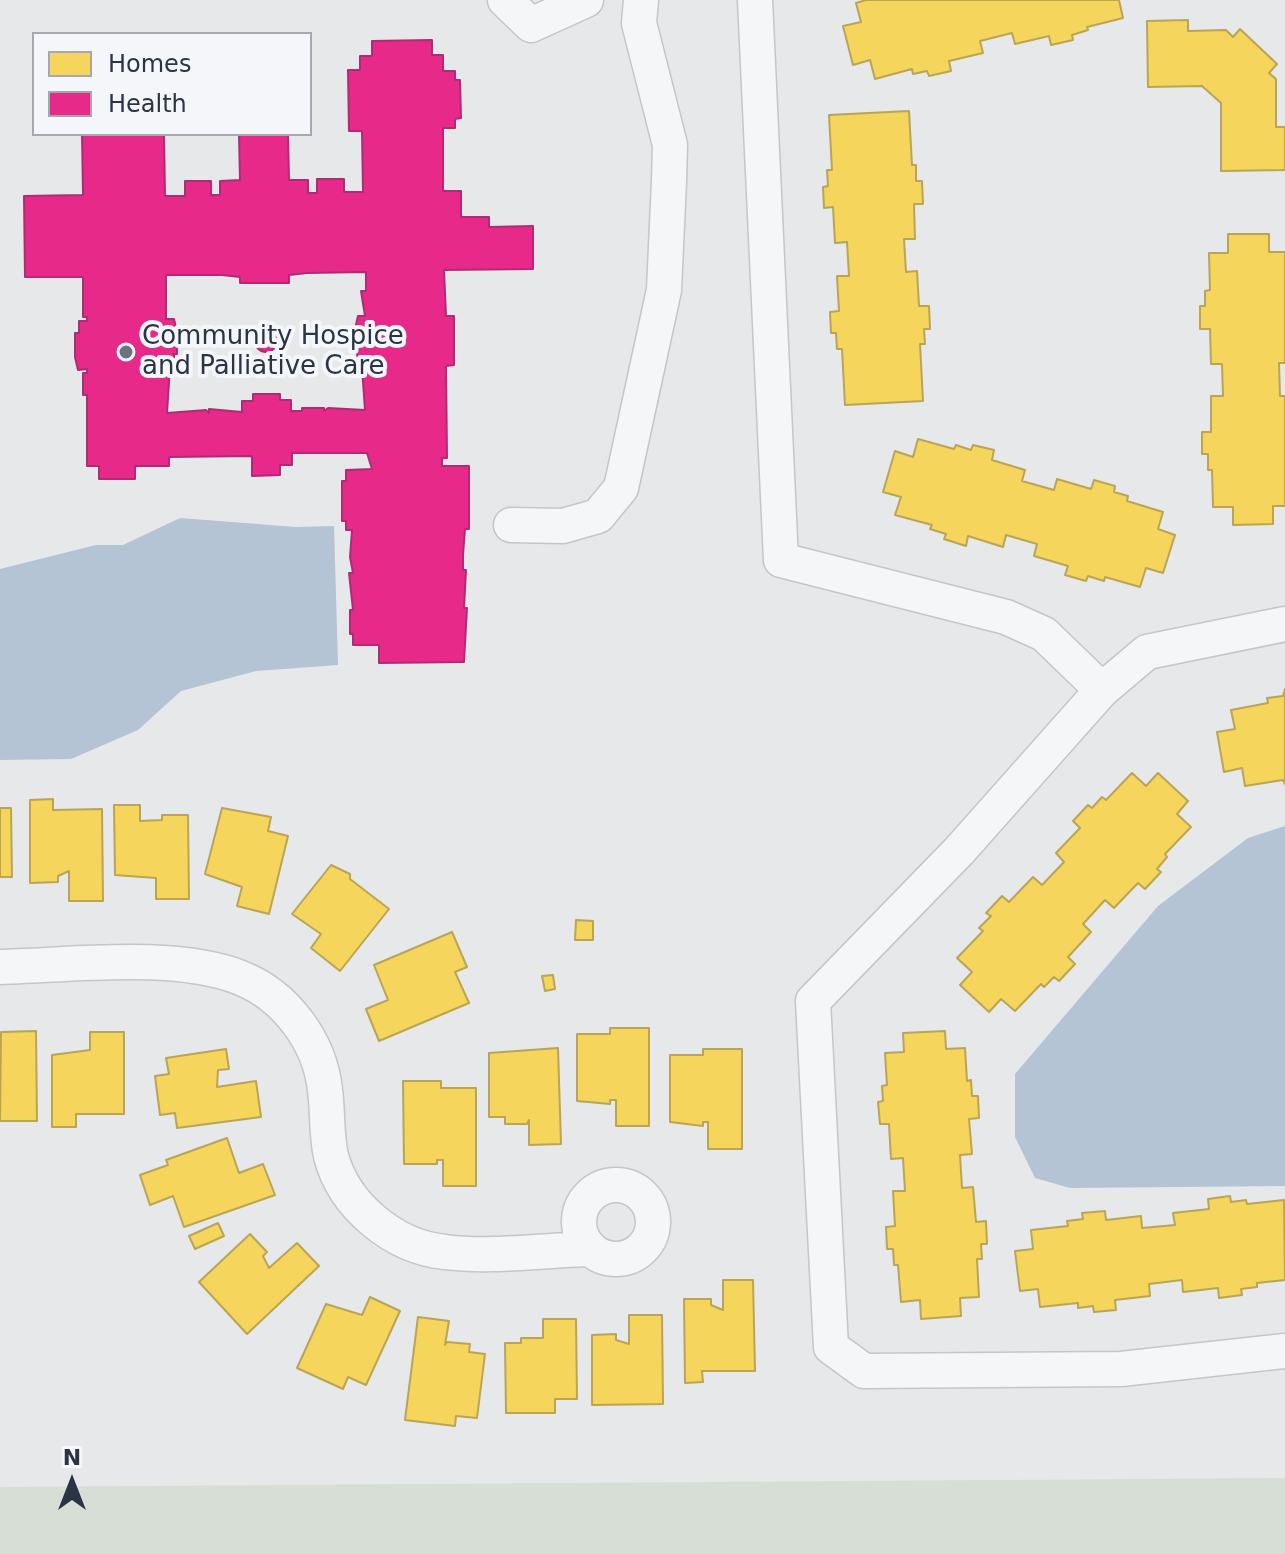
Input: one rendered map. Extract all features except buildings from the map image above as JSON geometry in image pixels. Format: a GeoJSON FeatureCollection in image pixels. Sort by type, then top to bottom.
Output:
{"type":"FeatureCollection","features":[{"type":"Feature","properties":{"kind":"street"},"geometry":{"type":"LineString","coordinates":[[505,0],[531,25],[586,0]]}},
{"type":"Feature","properties":{"kind":"street"},"geometry":{"type":"LineString","coordinates":[[511,525],[563,526],[598,516],[621,488],[664,290],[670,157],[670,145],[639,23],[641,0]]}},
{"type":"Feature","properties":{"kind":"street"},"geometry":{"type":"LineString","coordinates":[[755,0],[781,560],[1006,617],[1044,634],[1102,690]]}},
{"type":"Feature","properties":{"kind":"street"},"geometry":{"type":"LineString","coordinates":[[1285,624],[1147,652],[1102,690],[959,851],[813,1001],[831,1347],[864,1371],[1121,1369],[1285,1351]]}},
{"type":"Feature","properties":{"kind":"street"},"geometry":{"type":"LineString","coordinates":[[0,967],[182,964],[212,968],[244,979],[276,999],[301,1025],[317,1055],[325,1088],[332,1158],[347,1195],[379,1226],[410,1243],[445,1252],[591,1249]]}},
{"type":"Feature","properties":{"kind":"shaded area"},"geometry":{"type":"Polygon","coordinates":[[[1285,1478],[1285,1554],[0,1554],[0,1487],[1285,1478]]]}},
{"type":"Feature","properties":{"kind":"water"},"geometry":{"type":"Polygon","coordinates":[[[180,518],[296,527],[334,526],[338,665],[256,671],[181,691],[138,730],[71,759],[0,760],[0,569],[96,545],[123,545],[180,518]]]}},
{"type":"Feature","properties":{"kind":"water"},"geometry":{"type":"Polygon","coordinates":[[[1285,826],[1285,1186],[1070,1188],[1035,1178],[1015,1137],[1015,1074],[1158,906],[1248,838],[1285,826]]]}},
{"type":"Feature","properties":{"kind":"place","name":"Community Hospice and Palliative Care"},"geometry":{"type":"Point","coordinates":[126,352]}}]}
